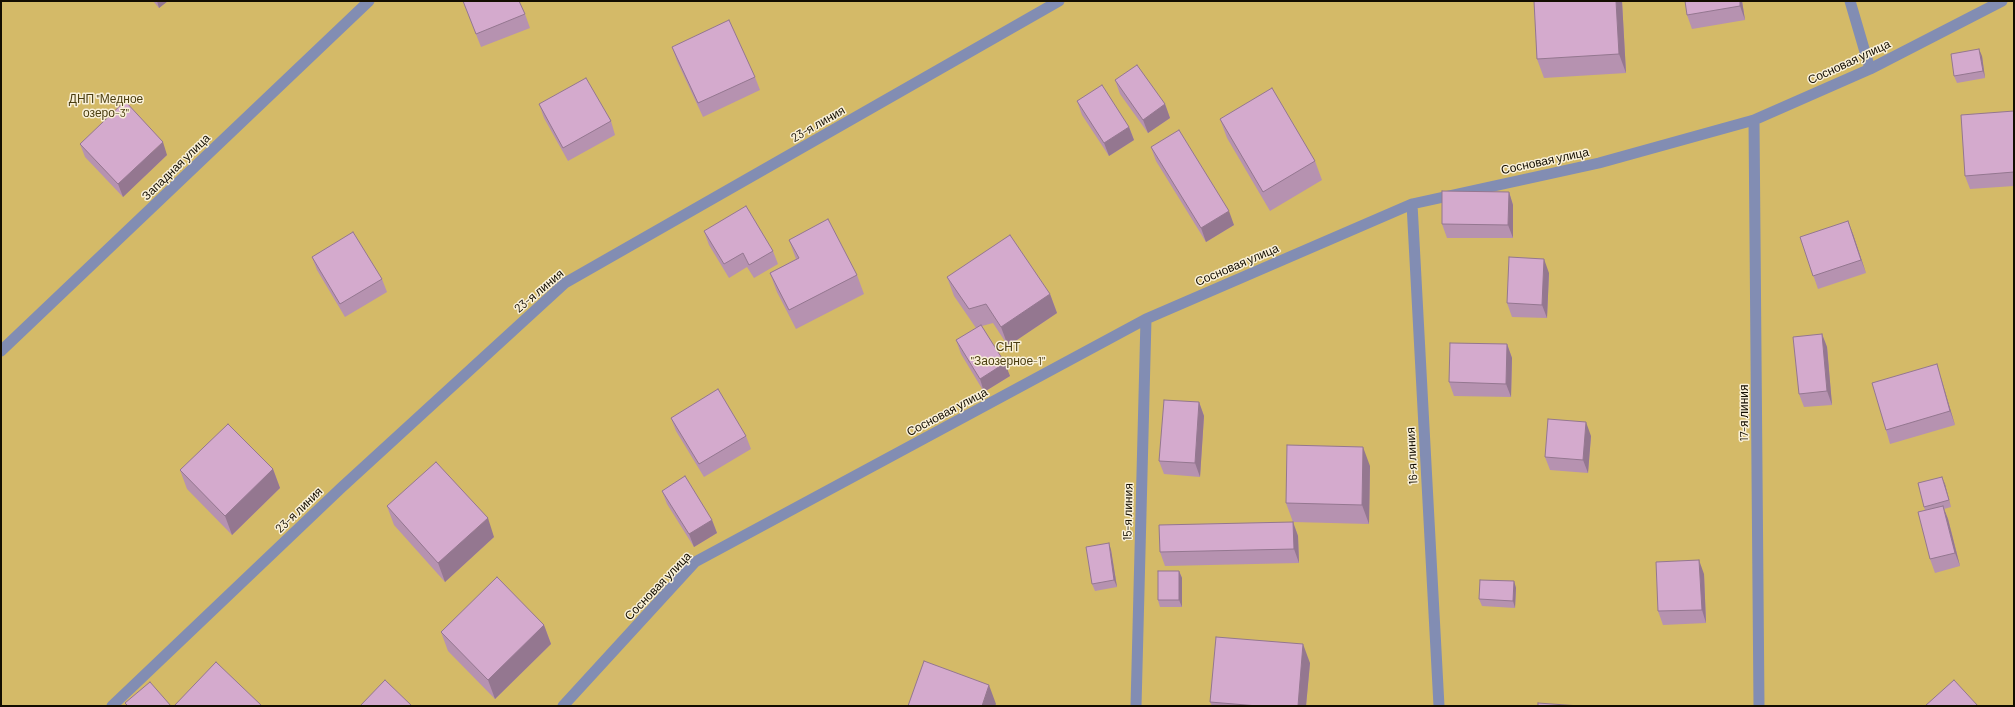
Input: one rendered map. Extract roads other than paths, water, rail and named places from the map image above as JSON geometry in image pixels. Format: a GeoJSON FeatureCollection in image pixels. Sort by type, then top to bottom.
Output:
{"type":"FeatureCollection","features":[{"type":"Feature","properties":{"kind":"street","name":"Западная улица"},"geometry":{"type":"LineString","coordinates":[[1,351],[369,1]]}},
{"type":"Feature","properties":{"kind":"street","name":"23-я линия"},"geometry":{"type":"LineString","coordinates":[[112,706],[341,488],[565,283],[1060,1]]}},
{"type":"Feature","properties":{"kind":"street"},"geometry":{"type":"LineString","coordinates":[[1850,1],[1870,69]]}},
{"type":"Feature","properties":{"kind":"street","name":"Сосновая улица"},"geometry":{"type":"LineString","coordinates":[[563,706],[696,562],[1146,319],[1412,204],[1599,163],[1754,120],[1870,69],[2002,1]]}},
{"type":"Feature","properties":{"kind":"street","name":"17-я линия"},"geometry":{"type":"LineString","coordinates":[[1754,120],[1759,706]]}},
{"type":"Feature","properties":{"kind":"street","name":"16-я линия"},"geometry":{"type":"LineString","coordinates":[[1412,204],[1439,706]]}},
{"type":"Feature","properties":{"kind":"street","name":"15-я линия"},"geometry":{"type":"LineString","coordinates":[[1136,706],[1146,319]]}},
{"type":"Feature","properties":{"kind":"park label","name":"ДНП \"Медное озеро-3\""},"geometry":{"type":"Point","coordinates":[106,106]}},
{"type":"Feature","properties":{"kind":"park label","name":"СНТ \"Заозерное-1\""},"geometry":{"type":"Point","coordinates":[1008,354]}}]}
